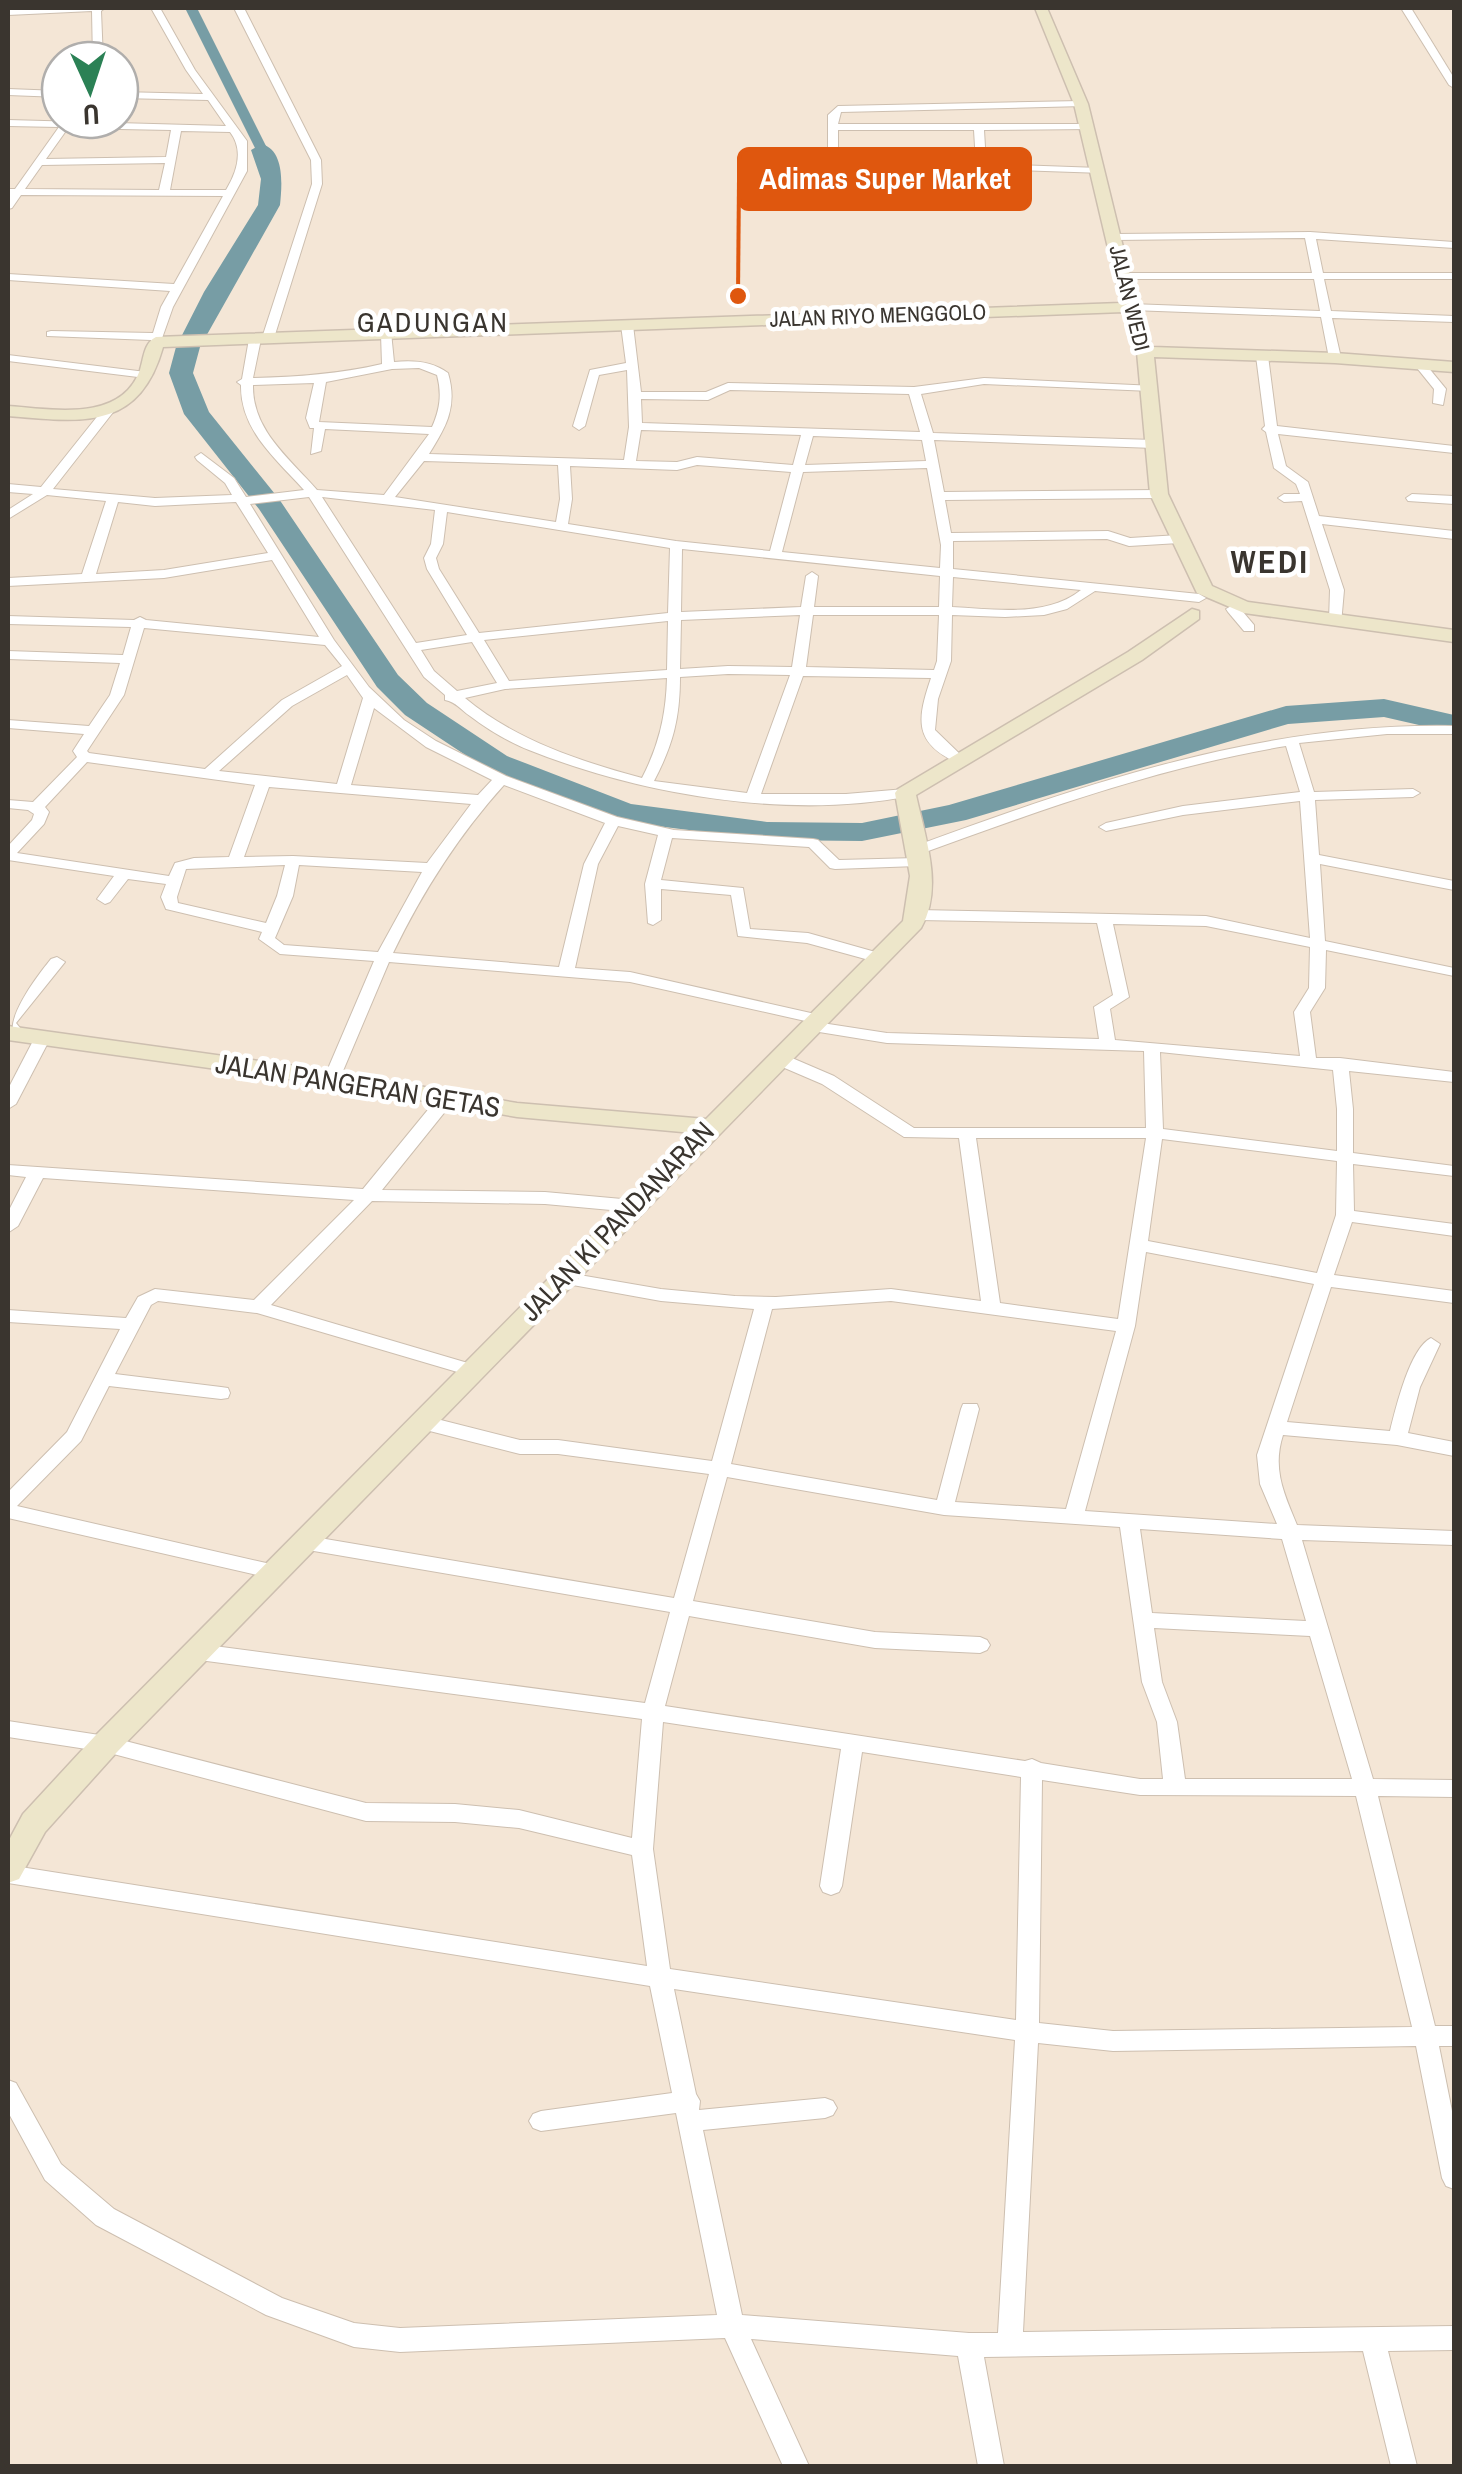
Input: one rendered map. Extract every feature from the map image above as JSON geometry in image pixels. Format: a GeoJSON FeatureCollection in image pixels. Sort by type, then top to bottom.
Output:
{"type":"FeatureCollection","features":[{"type":"Feature","properties":{"kind":"main road","name":"JALAN WEDI"},"geometry":{"type":"LineString","coordinates":[[1042,8],[1088,127],[1145,352],[1158,494],[1179,539],[1199,601]]}},
{"type":"Feature","properties":{"kind":"main road","name":"JALAN RIYO MENGGOLO"},"geometry":{"type":"LineString","coordinates":[[158,340],[1131,307]]}},
{"type":"Feature","properties":{"kind":"main road"},"geometry":{"type":"LineString","coordinates":[[8,411],[108,412],[130,398],[146,375],[158,340]]}},
{"type":"Feature","properties":{"kind":"main road"},"geometry":{"type":"LineString","coordinates":[[1145,352],[1335,358],[1454,367]]}},
{"type":"Feature","properties":{"kind":"main road"},"geometry":{"type":"LineString","coordinates":[[1199,601],[1239,608]]}},
{"type":"Feature","properties":{"kind":"main road"},"geometry":{"type":"LineString","coordinates":[[1199,601],[1454,636]]}},
{"type":"Feature","properties":{"kind":"main road"},"geometry":{"type":"LineString","coordinates":[[918,915],[915,853],[906,796],[958,759],[1135,656],[1199,601]]}},
{"type":"Feature","properties":{"kind":"main road","name":"JALAN KI PANDANARAN"},"geometry":{"type":"LineString","coordinates":[[8,1872],[34,1822],[106,1744],[918,915]]}},
{"type":"Feature","properties":{"kind":"main road","name":"JALAN PANGERAN GETAS"},"geometry":{"type":"LineString","coordinates":[[12,1034],[332,1078],[517,1110],[709,1127]]}},
{"type":"Feature","properties":{"kind":"street"},"geometry":{"type":"LineString","coordinates":[[8,9],[98,8],[98,40]]}},
{"type":"Feature","properties":{"kind":"street"},"geometry":{"type":"LineString","coordinates":[[51,334],[158,340],[178,288],[231,193],[245,154],[242,141],[209,98],[156,8]]}},
{"type":"Feature","properties":{"kind":"street"},"geometry":{"type":"LineString","coordinates":[[239,8],[316,160],[315,190],[244,382],[252,422],[313,493],[410,648],[450,697],[537,750],[586,768],[692,792],[837,802],[906,796]]}},
{"type":"Feature","properties":{"kind":"street"},"geometry":{"type":"LineString","coordinates":[[1406,8],[1454,85]]}},
{"type":"Feature","properties":{"kind":"street"},"geometry":{"type":"LineString","coordinates":[[8,92],[40,93]]}},
{"type":"Feature","properties":{"kind":"street"},"geometry":{"type":"LineString","coordinates":[[140,96],[209,98]]}},
{"type":"Feature","properties":{"kind":"street"},"geometry":{"type":"LineString","coordinates":[[1081,104],[843,108],[834,112],[834,162],[1099,171]]}},
{"type":"Feature","properties":{"kind":"street"},"geometry":{"type":"LineString","coordinates":[[8,123],[40,123]]}},
{"type":"Feature","properties":{"kind":"street"},"geometry":{"type":"LineString","coordinates":[[833,127],[1088,127]]}},
{"type":"Feature","properties":{"kind":"street"},"geometry":{"type":"LineString","coordinates":[[140,128],[233,129]]}},
{"type":"Feature","properties":{"kind":"street"},"geometry":{"type":"LineString","coordinates":[[979,128],[981,168]]}},
{"type":"Feature","properties":{"kind":"street"},"geometry":{"type":"LineString","coordinates":[[164,193],[176,130]]}},
{"type":"Feature","properties":{"kind":"street"},"geometry":{"type":"LineString","coordinates":[[8,206],[13,193],[55,140]]}},
{"type":"Feature","properties":{"kind":"street"},"geometry":{"type":"LineString","coordinates":[[40,162],[172,160]]}},
{"type":"Feature","properties":{"kind":"street"},"geometry":{"type":"LineString","coordinates":[[13,193],[231,193]]}},
{"type":"Feature","properties":{"kind":"street"},"geometry":{"type":"LineString","coordinates":[[1310,235],[1335,358]]}},
{"type":"Feature","properties":{"kind":"street"},"geometry":{"type":"LineString","coordinates":[[1116,237],[1310,235],[1454,245]]}},
{"type":"Feature","properties":{"kind":"street"},"geometry":{"type":"LineString","coordinates":[[1123,276],[1454,276]]}},
{"type":"Feature","properties":{"kind":"street"},"geometry":{"type":"LineString","coordinates":[[8,277],[178,288]]}},
{"type":"Feature","properties":{"kind":"street"},"geometry":{"type":"LineString","coordinates":[[1131,307],[1454,319]]}},
{"type":"Feature","properties":{"kind":"street"},"geometry":{"type":"LineString","coordinates":[[626,325],[638,394],[638,426],[630,462]]}},
{"type":"Feature","properties":{"kind":"street"},"geometry":{"type":"LineString","coordinates":[[388,334],[388,367]]}},
{"type":"Feature","properties":{"kind":"street"},"geometry":{"type":"LineString","coordinates":[[1262,356],[1270,400],[1268,429],[1280,468],[1300,480],[1308,497],[1337,590],[1336,621]]}},
{"type":"Feature","properties":{"kind":"street"},"geometry":{"type":"LineString","coordinates":[[8,358],[146,375]]}},
{"type":"Feature","properties":{"kind":"street"},"geometry":{"type":"LineString","coordinates":[[1419,363],[1428,380],[1440,389],[1439,403]]}},
{"type":"Feature","properties":{"kind":"street"},"geometry":{"type":"LineString","coordinates":[[244,382],[321,379],[388,367],[430,366],[442,373],[448,389],[439,430],[388,499]]}},
{"type":"Feature","properties":{"kind":"street"},"geometry":{"type":"LineString","coordinates":[[580,426],[594,372],[632,366]]}},
{"type":"Feature","properties":{"kind":"street"},"geometry":{"type":"LineString","coordinates":[[321,379],[313,424],[439,430]]}},
{"type":"Feature","properties":{"kind":"street"},"geometry":{"type":"LineString","coordinates":[[638,394],[708,396],[728,386],[914,391],[984,381],[1151,388]]}},
{"type":"Feature","properties":{"kind":"street"},"geometry":{"type":"LineString","coordinates":[[914,391],[946,537],[944,662],[938,674],[928,730],[958,759]]}},
{"type":"Feature","properties":{"kind":"street"},"geometry":{"type":"LineString","coordinates":[[8,515],[42,494],[108,412]]}},
{"type":"Feature","properties":{"kind":"street"},"geometry":{"type":"LineString","coordinates":[[314,451],[320,426]]}},
{"type":"Feature","properties":{"kind":"street"},"geometry":{"type":"LineString","coordinates":[[638,426],[1154,444]]}},
{"type":"Feature","properties":{"kind":"street"},"geometry":{"type":"LineString","coordinates":[[1268,429],[1454,449]]}},
{"type":"Feature","properties":{"kind":"street"},"geometry":{"type":"LineString","coordinates":[[776,554],[807,434]]}},
{"type":"Feature","properties":{"kind":"street"},"geometry":{"type":"LineString","coordinates":[[420,457],[677,466],[704,461],[797,469],[932,464]]}},
{"type":"Feature","properties":{"kind":"street"},"geometry":{"type":"LineString","coordinates":[[202,458],[230,481],[329,642],[338,649],[347,669],[370,698],[439,750],[501,780],[613,820],[666,832],[814,844],[836,865],[915,853],[1128,776],[1292,742],[1394,729],[1454,730]]}},
{"type":"Feature","properties":{"kind":"street"},"geometry":{"type":"LineString","coordinates":[[561,527],[566,498],[564,460]]}},
{"type":"Feature","properties":{"kind":"street"},"geometry":{"type":"LineString","coordinates":[[8,488],[42,494],[171,502],[313,493],[388,499],[676,544],[1199,601]]}},
{"type":"Feature","properties":{"kind":"street"},"geometry":{"type":"LineString","coordinates":[[939,496],[1158,494]]}},
{"type":"Feature","properties":{"kind":"street"},"geometry":{"type":"LineString","coordinates":[[1284,498],[1308,497]]}},
{"type":"Feature","properties":{"kind":"street"},"geometry":{"type":"LineString","coordinates":[[1412,498],[1454,500]]}},
{"type":"Feature","properties":{"kind":"street"},"geometry":{"type":"LineString","coordinates":[[87,580],[113,500]]}},
{"type":"Feature","properties":{"kind":"street"},"geometry":{"type":"LineString","coordinates":[[441,509],[437,544],[430,560],[472,637],[505,684]]}},
{"type":"Feature","properties":{"kind":"street"},"geometry":{"type":"LineString","coordinates":[[1315,519],[1454,535]]}},
{"type":"Feature","properties":{"kind":"street"},"geometry":{"type":"LineString","coordinates":[[946,537],[1110,535],[1129,542],[1179,539]]}},
{"type":"Feature","properties":{"kind":"street"},"geometry":{"type":"LineString","coordinates":[[647,781],[670,730],[676,544]]}},
{"type":"Feature","properties":{"kind":"street"},"geometry":{"type":"LineString","coordinates":[[8,600],[12,583],[189,571],[274,556]]}},
{"type":"Feature","properties":{"kind":"street"},"geometry":{"type":"LineString","coordinates":[[752,798],[799,669],[812,576]]}},
{"type":"Feature","properties":{"kind":"street"},"geometry":{"type":"LineString","coordinates":[[410,648],[472,637],[808,609],[1018,612],[1066,607],[1079,602],[1092,588]]}},
{"type":"Feature","properties":{"kind":"street"},"geometry":{"type":"LineString","coordinates":[[1239,608],[1249,628]]}},
{"type":"Feature","properties":{"kind":"street"},"geometry":{"type":"LineString","coordinates":[[8,620],[140,621],[329,642]]}},
{"type":"Feature","properties":{"kind":"street"},"geometry":{"type":"LineString","coordinates":[[84,758],[80,751],[116,695],[140,621]]}},
{"type":"Feature","properties":{"kind":"street"},"geometry":{"type":"LineString","coordinates":[[8,655],[129,659]]}},
{"type":"Feature","properties":{"kind":"street"},"geometry":{"type":"LineString","coordinates":[[210,772],[287,703],[347,669]]}},
{"type":"Feature","properties":{"kind":"street"},"geometry":{"type":"LineString","coordinates":[[450,697],[505,684],[576,683],[674,672],[799,669],[938,674]]}},
{"type":"Feature","properties":{"kind":"street"},"geometry":{"type":"LineString","coordinates":[[343,787],[370,698]]}},
{"type":"Feature","properties":{"kind":"street"},"geometry":{"type":"LineString","coordinates":[[8,724],[93,731]]}},
{"type":"Feature","properties":{"kind":"street"},"geometry":{"type":"LineString","coordinates":[[1292,742],[1307,793],[1318,946],[1318,988],[1302,1012],[1308,1060]]}},
{"type":"Feature","properties":{"kind":"street"},"geometry":{"type":"LineString","coordinates":[[84,758],[264,782],[481,800]]}},
{"type":"Feature","properties":{"kind":"street"},"geometry":{"type":"LineString","coordinates":[[36,808],[84,758]]}},
{"type":"Feature","properties":{"kind":"street"},"geometry":{"type":"LineString","coordinates":[[332,1078],[412,894],[481,800],[501,780]]}},
{"type":"Feature","properties":{"kind":"street"},"geometry":{"type":"LineString","coordinates":[[235,860],[249,828],[249,810],[264,782]]}},
{"type":"Feature","properties":{"kind":"street"},"geometry":{"type":"LineString","coordinates":[[1106,827],[1173,812],[1307,793],[1413,793]]}},
{"type":"Feature","properties":{"kind":"street"},"geometry":{"type":"LineString","coordinates":[[8,804],[42,812],[39,821],[8,855]]}},
{"type":"Feature","properties":{"kind":"street"},"geometry":{"type":"LineString","coordinates":[[566,972],[591,864],[613,820]]}},
{"type":"Feature","properties":{"kind":"street"},"geometry":{"type":"LineString","coordinates":[[653,920],[653,884],[666,832]]}},
{"type":"Feature","properties":{"kind":"street"},"geometry":{"type":"LineString","coordinates":[[8,855],[174,881]]}},
{"type":"Feature","properties":{"kind":"street"},"geometry":{"type":"LineString","coordinates":[[1310,858],[1454,885]]}},
{"type":"Feature","properties":{"kind":"street"},"geometry":{"type":"LineString","coordinates":[[272,929],[174,908],[168,902],[180,866],[235,860],[293,860],[430,868]]}},
{"type":"Feature","properties":{"kind":"street"},"geometry":{"type":"LineString","coordinates":[[293,860],[268,942],[280,949],[630,977],[887,1038],[1152,1046],[1454,1077]]}},
{"type":"Feature","properties":{"kind":"street"},"geometry":{"type":"LineString","coordinates":[[104,899],[126,872]]}},
{"type":"Feature","properties":{"kind":"street"},"geometry":{"type":"LineString","coordinates":[[653,884],[738,890],[744,933],[808,938],[880,958]]}},
{"type":"Feature","properties":{"kind":"street"},"geometry":{"type":"LineString","coordinates":[[918,915],[1206,921],[1453,972]]}},
{"type":"Feature","properties":{"kind":"street"},"geometry":{"type":"LineString","coordinates":[[1104,919],[1121,997],[1102,1007],[1108,1046]]}},
{"type":"Feature","properties":{"kind":"street"},"geometry":{"type":"LineString","coordinates":[[12,1034],[8,1023],[57,962]]}},
{"type":"Feature","properties":{"kind":"street"},"geometry":{"type":"LineString","coordinates":[[8,1104],[43,1037]]}},
{"type":"Feature","properties":{"kind":"street"},"geometry":{"type":"LineString","coordinates":[[1074,1516],[1126,1326],[1155,1132],[1152,1046]]}},
{"type":"Feature","properties":{"kind":"street"},"geometry":{"type":"LineString","coordinates":[[778,1059],[828,1080],[905,1131],[967,1136],[1155,1132],[1454,1171]]}},
{"type":"Feature","properties":{"kind":"street"},"geometry":{"type":"LineString","coordinates":[[1340,1063],[1345,1109],[1345,1214],[1267,1455],[1267,1470],[1290,1532],[1365,1788],[1426,2037],[1454,2178]]}},
{"type":"Feature","properties":{"kind":"street"},"geometry":{"type":"LineString","coordinates":[[258,1307],[368,1195],[446,1099]]}},
{"type":"Feature","properties":{"kind":"street"},"geometry":{"type":"LineString","coordinates":[[967,1136],[991,1306]]}},
{"type":"Feature","properties":{"kind":"street"},"geometry":{"type":"LineString","coordinates":[[8,1170],[368,1195],[545,1198],[634,1206]]}},
{"type":"Feature","properties":{"kind":"street"},"geometry":{"type":"LineString","coordinates":[[9,1226],[37,1172]]}},
{"type":"Feature","properties":{"kind":"street"},"geometry":{"type":"LineString","coordinates":[[1345,1214],[1454,1230]]}},
{"type":"Feature","properties":{"kind":"street"},"geometry":{"type":"LineString","coordinates":[[1139,1245],[1324,1280],[1454,1297]]}},
{"type":"Feature","properties":{"kind":"street"},"geometry":{"type":"LineString","coordinates":[[562,1278],[630,1291],[765,1303],[855,1294],[991,1306],[1126,1326]]}},
{"type":"Feature","properties":{"kind":"street"},"geometry":{"type":"LineString","coordinates":[[8,1503],[62,1452],[80,1426],[144,1301],[158,1295],[258,1307],[471,1370]]}},
{"type":"Feature","properties":{"kind":"street"},"geometry":{"type":"LineString","coordinates":[[765,1303],[654,1712],[642,1848],[660,1977],[732,2326],[796,2466]]}},
{"type":"Feature","properties":{"kind":"street"},"geometry":{"type":"LineString","coordinates":[[8,1316],[132,1324]]}},
{"type":"Feature","properties":{"kind":"street"},"geometry":{"type":"LineString","coordinates":[[1397,1438],[1412,1387],[1431,1344]]}},
{"type":"Feature","properties":{"kind":"street"},"geometry":{"type":"LineString","coordinates":[[102,1379],[222,1393]]}},
{"type":"Feature","properties":{"kind":"street"},"geometry":{"type":"LineString","coordinates":[[944,1508],[970,1408]]}},
{"type":"Feature","properties":{"kind":"street"},"geometry":{"type":"LineString","coordinates":[[421,1422],[520,1447],[558,1447],[722,1469],[944,1508],[1290,1532],[1454,1538]]}},
{"type":"Feature","properties":{"kind":"street"},"geometry":{"type":"LineString","coordinates":[[1276,1428],[1397,1438],[1454,1450]]}},
{"type":"Feature","properties":{"kind":"street"},"geometry":{"type":"LineString","coordinates":[[8,1511],[275,1572]]}},
{"type":"Feature","properties":{"kind":"street"},"geometry":{"type":"LineString","coordinates":[[1129,1519],[1152,1682],[1166,1722],[1175,1786]]}},
{"type":"Feature","properties":{"kind":"street"},"geometry":{"type":"LineString","coordinates":[[302,1542],[875,1640],[980,1644]]}},
{"type":"Feature","properties":{"kind":"street"},"geometry":{"type":"LineString","coordinates":[[1145,1620],[1318,1629]]}},
{"type":"Feature","properties":{"kind":"street"},"geometry":{"type":"LineString","coordinates":[[199,1652],[654,1712],[1090,1780],[1175,1786],[1454,1788]]}},
{"type":"Feature","properties":{"kind":"street"},"geometry":{"type":"LineString","coordinates":[[8,1729],[106,1744],[366,1812],[455,1813],[520,1819],[642,1848]]}},
{"type":"Feature","properties":{"kind":"street"},"geometry":{"type":"LineString","coordinates":[[831,1886],[853,1742]]}},
{"type":"Feature","properties":{"kind":"street"},"geometry":{"type":"LineString","coordinates":[[1010,2346],[1027,2032],[1032,1768]]}},
{"type":"Feature","properties":{"kind":"street"},"geometry":{"type":"LineString","coordinates":[[8,1872],[1027,2032],[1113,2041],[1454,2036]]}},
{"type":"Feature","properties":{"kind":"street"},"geometry":{"type":"LineString","coordinates":[[8,2090],[52,2172],[105,2218],[275,2307],[354,2334],[400,2340],[732,2326],[1010,2346],[1454,2338]]}},
{"type":"Feature","properties":{"kind":"street"},"geometry":{"type":"LineString","coordinates":[[541,2121],[689,2111],[825,2108]]}},
{"type":"Feature","properties":{"kind":"street"},"geometry":{"type":"LineString","coordinates":[[1374,2338],[1404,2466]]}},
{"type":"Feature","properties":{"kind":"street"},"geometry":{"type":"LineString","coordinates":[[969,2345],[991,2466]]}},
{"type":"Feature","properties":{"kind":"waterway"},"geometry":{"type":"LineString","coordinates":[[191,8],[262,150]]}},
{"type":"Feature","properties":{"kind":"waterway"},"geometry":{"type":"LineString","coordinates":[[262,150],[272,179],[269,205],[216,292],[188,347],[181,373],[197,414],[270,505],[387,681],[416,709],[496,762],[625,813],[767,831],[862,832],[955,813],[1286,715],[1384,708],[1454,724]]}},
{"type":"Feature","properties":{"kind":"place","name":"Adimas Super Market"},"geometry":{"type":"Point","coordinates":[738,296]}},
{"type":"Feature","properties":{"kind":"district","name":"GADUNGAN"},"geometry":{"type":"Point","coordinates":[433,322]}},
{"type":"Feature","properties":{"kind":"district","name":"WEDI"},"geometry":{"type":"Point","coordinates":[1270,562]}}]}
